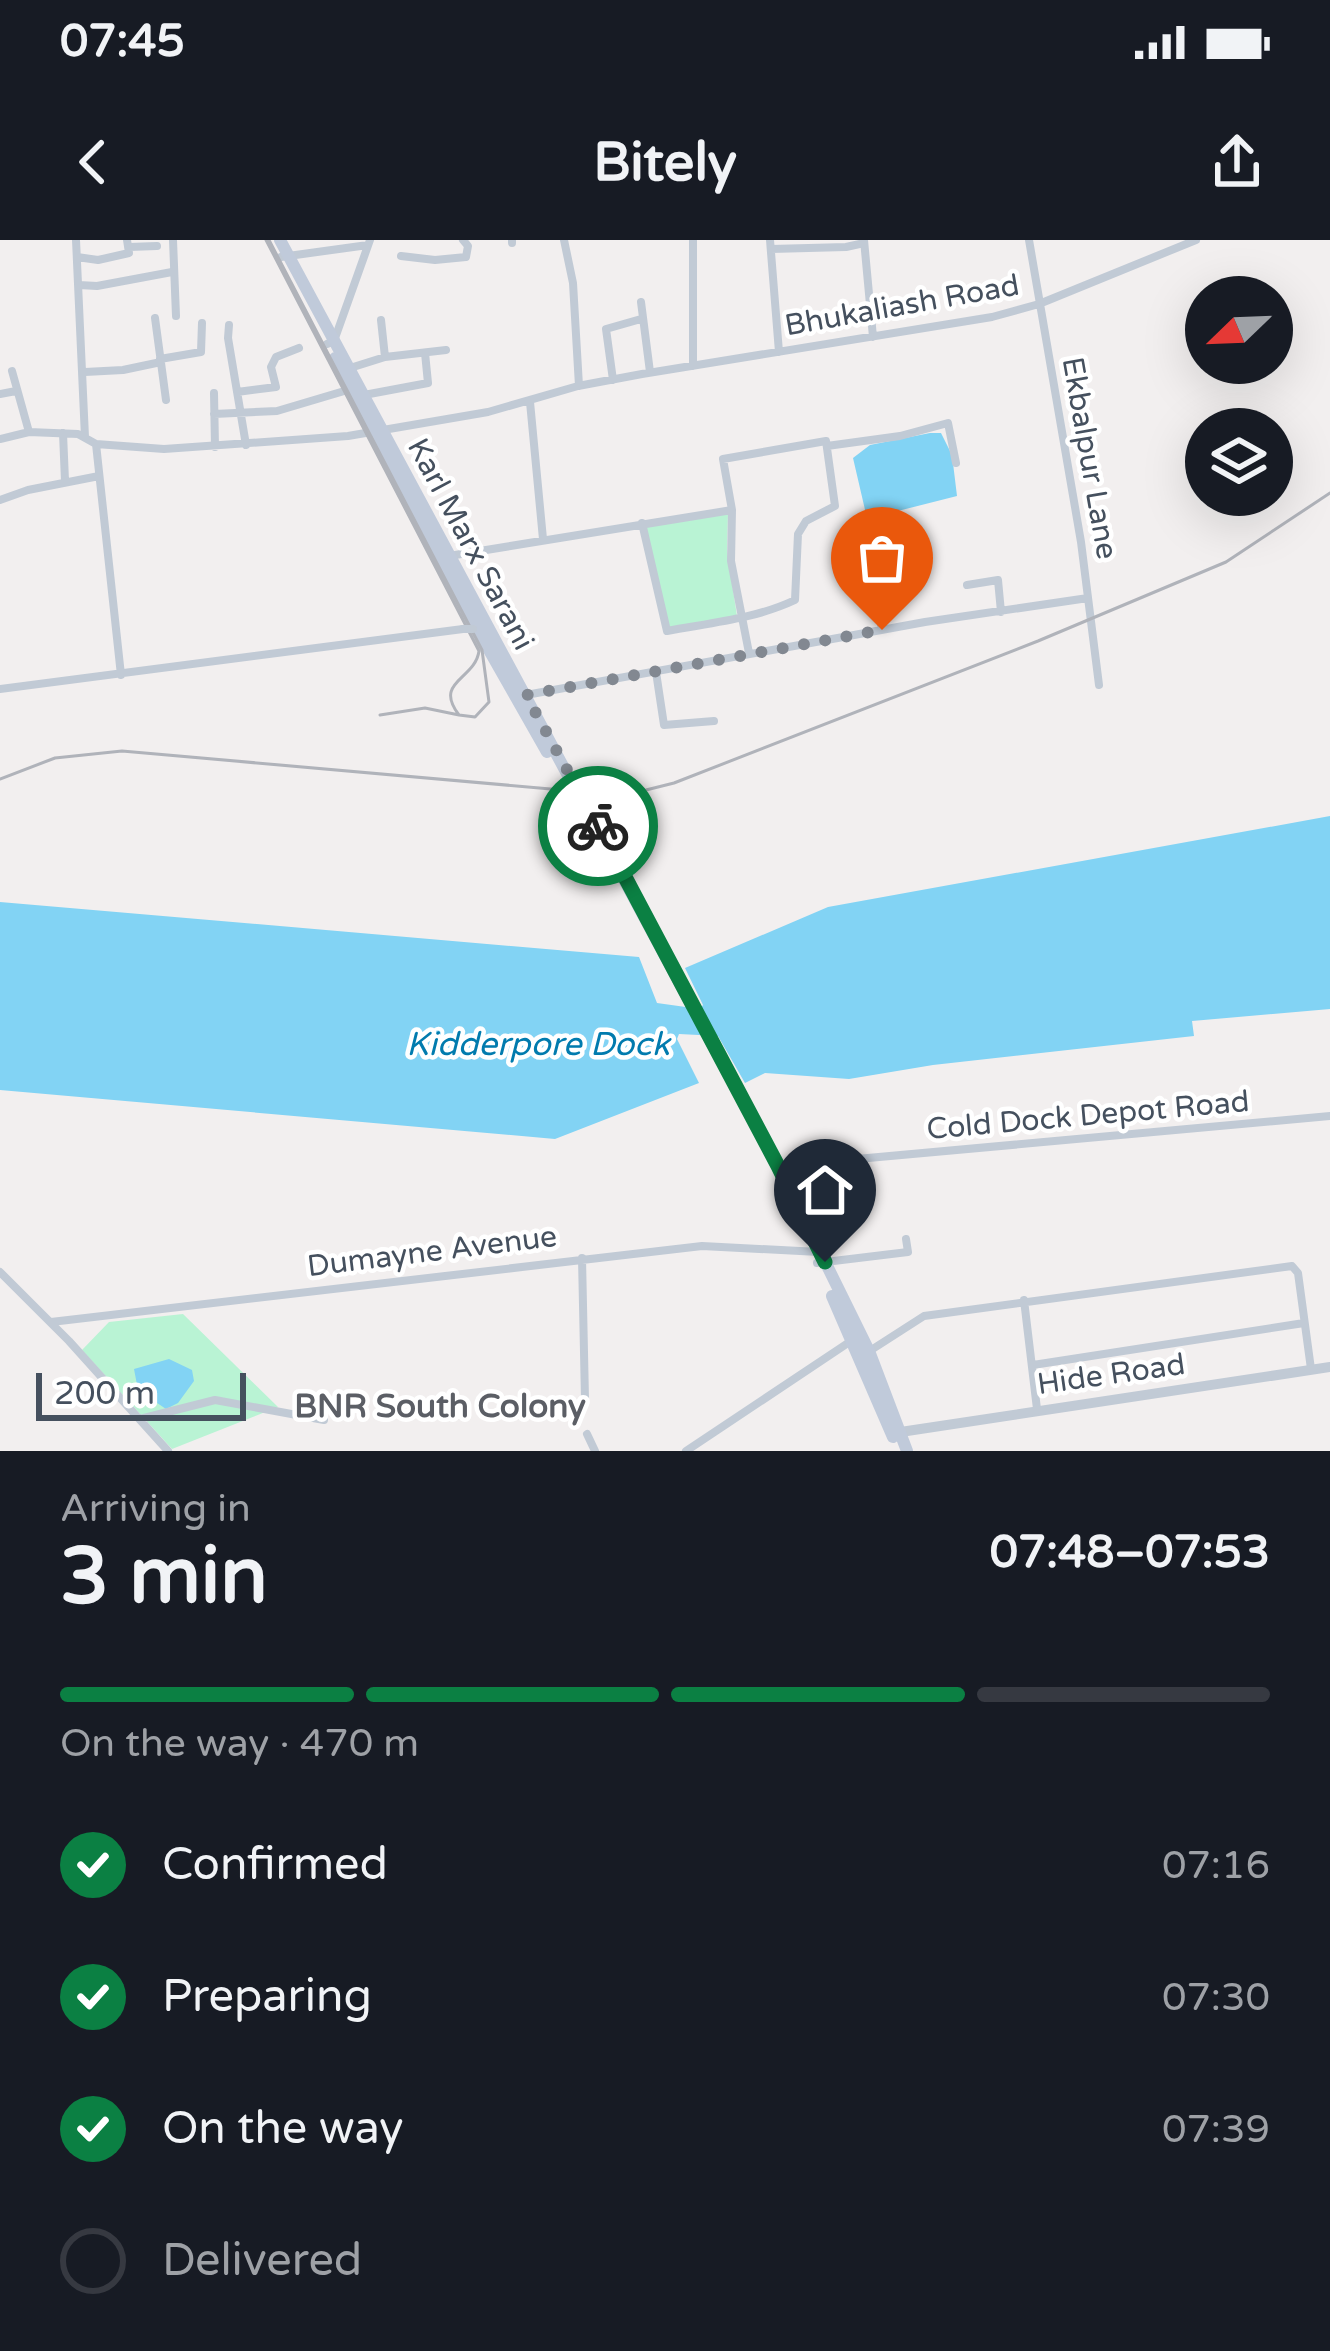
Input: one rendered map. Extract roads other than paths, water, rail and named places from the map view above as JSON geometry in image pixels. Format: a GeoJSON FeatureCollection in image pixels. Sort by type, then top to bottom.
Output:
{"type":"FeatureCollection","features":[{"type":"Feature","properties":{"kind":"main road","name":"Karl Marx Sarani"},"geometry":{"type":"LineString","coordinates":[[280,248],[350,368],[475,628],[526,695],[778,1166],[857,1337],[903,1451]]}},
{"type":"Feature","properties":{"kind":"main road"},"geometry":{"type":"LineString","coordinates":[[331,342],[358,392]]}},
{"type":"Feature","properties":{"kind":"main road"},"geometry":{"type":"LineString","coordinates":[[475,628],[683,994]]}},
{"type":"Feature","properties":{"kind":"main road"},"geometry":{"type":"LineString","coordinates":[[716,1055],[819,1257]]}},
{"type":"Feature","properties":{"kind":"street"},"geometry":{"type":"LineString","coordinates":[[76,240],[85,438]]}},
{"type":"Feature","properties":{"kind":"street"},"geometry":{"type":"LineString","coordinates":[[173,240],[176,316]]}},
{"type":"Feature","properties":{"kind":"street"},"geometry":{"type":"LineString","coordinates":[[401,256],[466,257],[463,240]]}},
{"type":"Feature","properties":{"kind":"street"},"geometry":{"type":"LineString","coordinates":[[564,240],[574,283],[579,386]]}},
{"type":"Feature","properties":{"kind":"street"},"geometry":{"type":"LineString","coordinates":[[693,240],[693,366]]}},
{"type":"Feature","properties":{"kind":"street","name":"Ekbalpur Lane"},"geometry":{"type":"LineString","coordinates":[[1028,240],[1100,685]]}},
{"type":"Feature","properties":{"kind":"street"},"geometry":{"type":"LineString","coordinates":[[778,352],[770,244],[846,247],[864,241],[873,338]]}},
{"type":"Feature","properties":{"kind":"street","name":"Bhukaliash Road"},"geometry":{"type":"LineString","coordinates":[[96,444],[164,449],[298,442],[530,402],[610,380],[992,317],[1039,304],[1190,241]]}},
{"type":"Feature","properties":{"kind":"street"},"geometry":{"type":"LineString","coordinates":[[280,248],[369,243],[331,342]]}},
{"type":"Feature","properties":{"kind":"street"},"geometry":{"type":"LineString","coordinates":[[77,257],[114,259],[129,253],[128,244],[150,244]]}},
{"type":"Feature","properties":{"kind":"street"},"geometry":{"type":"LineString","coordinates":[[78,285],[98,286],[172,272]]}},
{"type":"Feature","properties":{"kind":"street"},"geometry":{"type":"LineString","coordinates":[[640,302],[650,373]]}},
{"type":"Feature","properties":{"kind":"street"},"geometry":{"type":"LineString","coordinates":[[155,318],[166,400]]}},
{"type":"Feature","properties":{"kind":"street"},"geometry":{"type":"LineString","coordinates":[[610,380],[606,329],[641,319]]}},
{"type":"Feature","properties":{"kind":"street"},"geometry":{"type":"LineString","coordinates":[[381,320],[385,357]]}},
{"type":"Feature","properties":{"kind":"street"},"geometry":{"type":"LineString","coordinates":[[85,372],[123,370],[201,352],[202,323]]}},
{"type":"Feature","properties":{"kind":"street"},"geometry":{"type":"LineString","coordinates":[[229,325],[227,338],[246,445]]}},
{"type":"Feature","properties":{"kind":"street"},"geometry":{"type":"LineString","coordinates":[[237,392],[276,387],[271,367],[276,357],[298,348]]}},
{"type":"Feature","properties":{"kind":"street"},"geometry":{"type":"LineString","coordinates":[[350,368],[385,357],[446,350]]}},
{"type":"Feature","properties":{"kind":"street"},"geometry":{"type":"LineString","coordinates":[[214,414],[277,411],[358,392],[428,383],[425,353]]}},
{"type":"Feature","properties":{"kind":"street"},"geometry":{"type":"LineString","coordinates":[[12,370],[29,432]]}},
{"type":"Feature","properties":{"kind":"street"},"geometry":{"type":"LineString","coordinates":[[0,394],[16,392]]}},
{"type":"Feature","properties":{"kind":"street"},"geometry":{"type":"LineString","coordinates":[[214,393],[214,447]]}},
{"type":"Feature","properties":{"kind":"street"},"geometry":{"type":"LineString","coordinates":[[530,402],[543,539]]}},
{"type":"Feature","properties":{"kind":"street"},"geometry":{"type":"LineString","coordinates":[[827,446],[948,424],[956,463]]}},
{"type":"Feature","properties":{"kind":"street"},"geometry":{"type":"LineString","coordinates":[[0,440],[29,432],[63,434],[96,444],[122,675]]}},
{"type":"Feature","properties":{"kind":"street"},"geometry":{"type":"LineString","coordinates":[[63,434],[65,481]]}},
{"type":"Feature","properties":{"kind":"street"},"geometry":{"type":"LineString","coordinates":[[642,523],[667,631],[740,617],[781,606],[794,600],[798,534],[806,521],[835,506],[826,441],[723,459],[731,510],[731,560],[740,617],[749,653]]}},
{"type":"Feature","properties":{"kind":"street"},"geometry":{"type":"LineString","coordinates":[[0,500],[99,476]]}},
{"type":"Feature","properties":{"kind":"street"},"geometry":{"type":"LineString","coordinates":[[445,558],[731,510]]}},
{"type":"Feature","properties":{"kind":"street"},"geometry":{"type":"LineString","coordinates":[[865,534],[882,630]]}},
{"type":"Feature","properties":{"kind":"street"},"geometry":{"type":"LineString","coordinates":[[968,585],[998,580],[1001,612]]}},
{"type":"Feature","properties":{"kind":"street"},"geometry":{"type":"LineString","coordinates":[[526,695],[1088,598]]}},
{"type":"Feature","properties":{"kind":"street"},"geometry":{"type":"LineString","coordinates":[[0,689],[475,628]]}},
{"type":"Feature","properties":{"kind":"street"},"geometry":{"type":"LineString","coordinates":[[656,672],[664,725],[714,721]]}},
{"type":"Feature","properties":{"kind":"street","name":"Cold Dock Depot Road"},"geometry":{"type":"LineString","coordinates":[[778,1166],[1330,1116]]}},
{"type":"Feature","properties":{"kind":"street","name":"Dumayne Avenue"},"geometry":{"type":"LineString","coordinates":[[51,1322],[702,1246],[819,1257],[908,1252],[906,1239]]}},
{"type":"Feature","properties":{"kind":"street"},"geometry":{"type":"LineString","coordinates":[[582,1258],[584,1399]]}},
{"type":"Feature","properties":{"kind":"street"},"geometry":{"type":"LineString","coordinates":[[864,1354],[924,1316],[1292,1266],[1298,1273],[1311,1369]]}},
{"type":"Feature","properties":{"kind":"street"},"geometry":{"type":"LineString","coordinates":[[0,1272],[168,1451]]}},
{"type":"Feature","properties":{"kind":"street"},"geometry":{"type":"LineString","coordinates":[[1024,1300],[1037,1409]]}},
{"type":"Feature","properties":{"kind":"street"},"geometry":{"type":"LineString","coordinates":[[1033,1365],[1304,1323]]}},
{"type":"Feature","properties":{"kind":"street"},"geometry":{"type":"LineString","coordinates":[[686,1451],[857,1337]]}},
{"type":"Feature","properties":{"kind":"street","name":"Hide Road"},"geometry":{"type":"LineString","coordinates":[[896,1433],[1330,1366]]}},
{"type":"Feature","properties":{"kind":"street"},"geometry":{"type":"LineString","coordinates":[[140,1419],[215,1400],[293,1418],[324,1420]]}},
{"type":"Feature","properties":{"kind":"street"},"geometry":{"type":"LineString","coordinates":[[587,1434],[595,1451]]}},
{"type":"Feature","properties":{"kind":"water"},"geometry":{"type":"Polygon","coordinates":[[[941,433],[952,455],[957,496],[886,514],[866,514],[853,458],[870,445],[941,433]]]}},
{"type":"Feature","properties":{"kind":"water","name":"Kidderpore Dock"},"geometry":{"type":"Polygon","coordinates":[[[1330,816],[1330,1009],[1192,1021],[1194,1036],[849,1079],[765,1073],[745,1083],[718,1036],[679,1034],[677,1039],[699,1083],[555,1139],[0,1090],[0,902],[639,957],[657,1003],[700,1009],[703,1005],[685,968],[828,907],[1330,816]]]}},
{"type":"Feature","properties":{"kind":"water"},"geometry":{"type":"Polygon","coordinates":[[[169,1359],[192,1370],[194,1381],[178,1403],[166,1409],[138,1390],[134,1369],[169,1359]]]}},
{"type":"Feature","properties":{"kind":"tram line"},"geometry":{"type":"LineString","coordinates":[[266,240],[479,651],[451,695],[459,715],[475,717],[489,702],[482,650],[269,240]]}},
{"type":"Feature","properties":{"kind":"tram line"},"geometry":{"type":"LineString","coordinates":[[380,715],[425,708],[459,715]]}},
{"type":"Feature","properties":{"kind":"railway"},"geometry":{"type":"LineString","coordinates":[[0,779],[55,758],[122,751],[596,793],[646,790],[1038,641],[1226,562],[1330,493]]}},
{"type":"Feature","properties":{"kind":"district","name":"BNR South Colony"},"geometry":{"type":"Point","coordinates":[440,1405]}}]}
